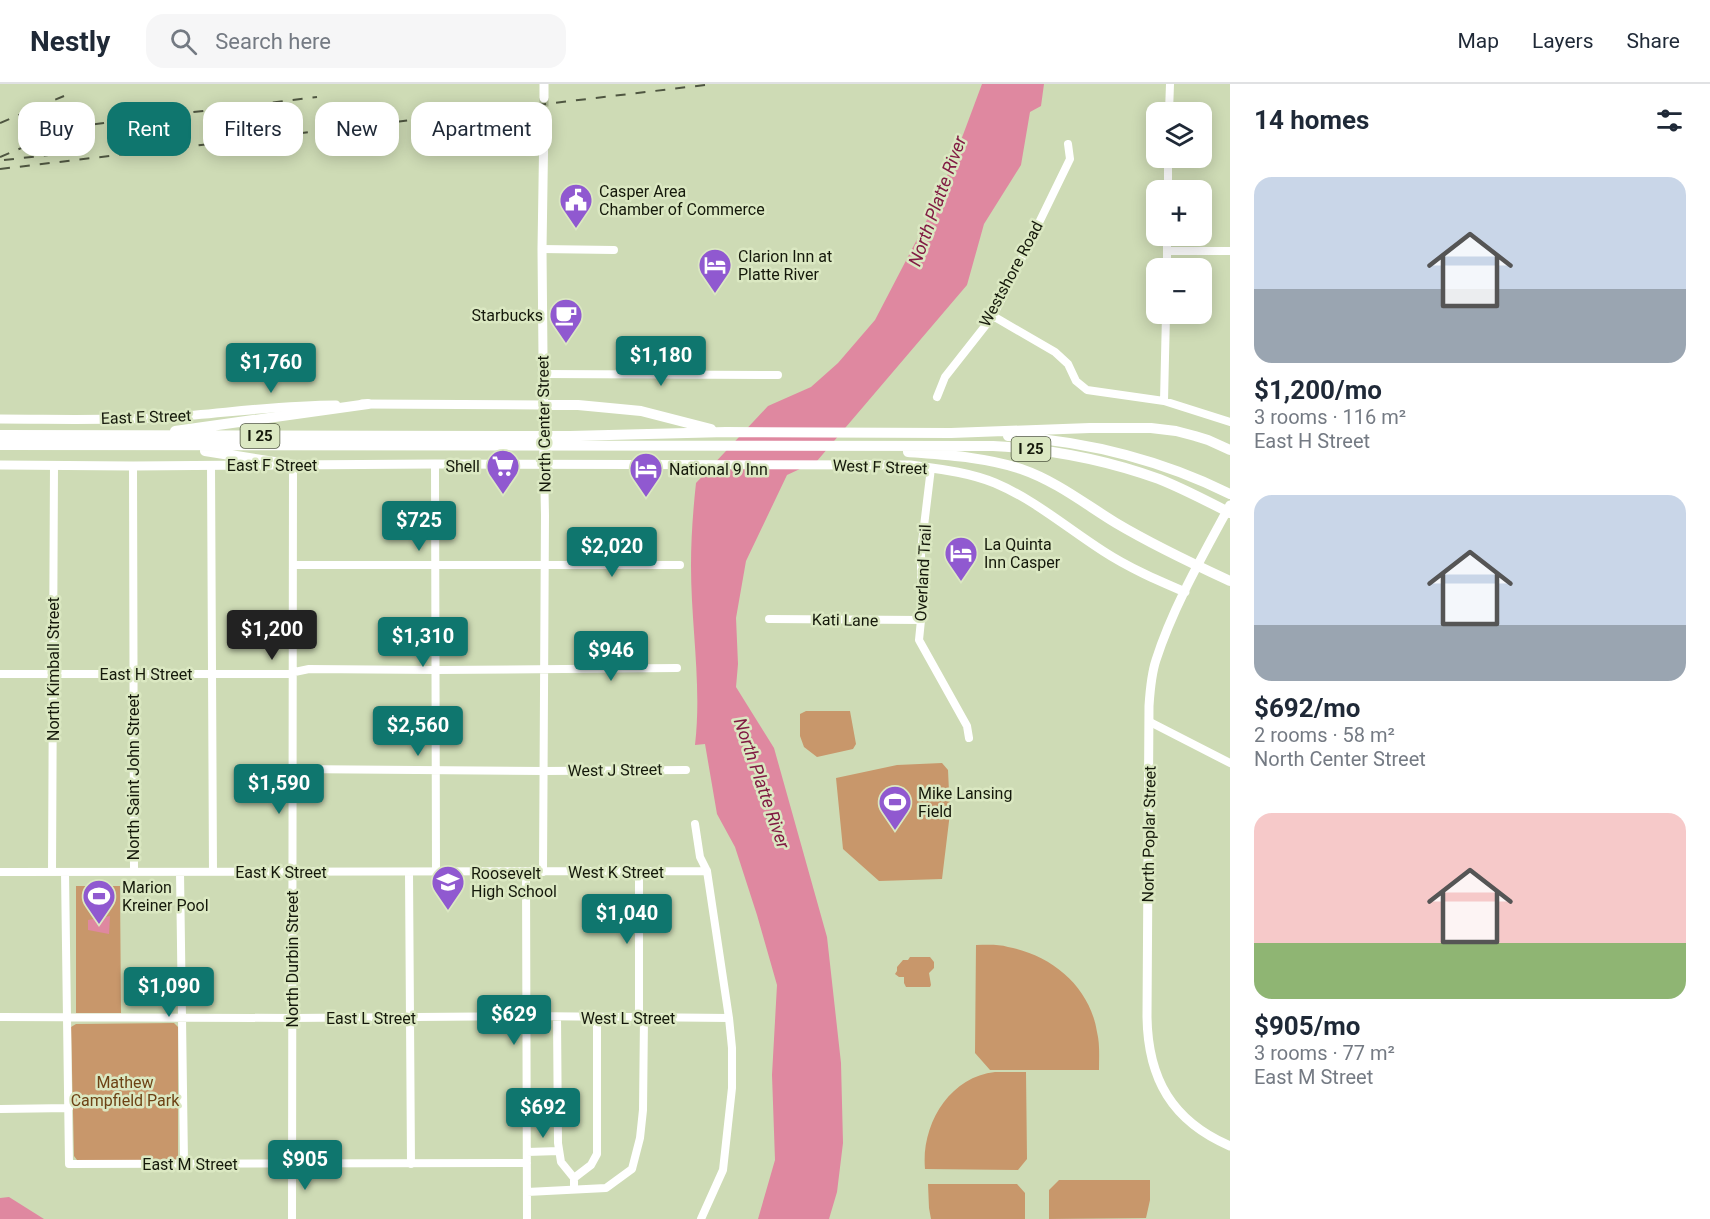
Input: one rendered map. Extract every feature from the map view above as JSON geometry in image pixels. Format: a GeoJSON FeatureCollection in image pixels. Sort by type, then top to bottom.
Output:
{"type":"FeatureCollection","features":[{"type":"Feature","properties":{"kind":"highway"},"geometry":{"type":"LineString","coordinates":[[138,441],[368,404]]}},
{"type":"Feature","properties":{"kind":"highway"},"geometry":{"type":"LineString","coordinates":[[543,405],[578,405],[641,411],[726,432]]}},
{"type":"Feature","properties":{"kind":"highway"},"geometry":{"type":"LineString","coordinates":[[951,433],[1151,428],[1195,436],[1230,450]]}},
{"type":"Feature","properties":{"kind":"highway","name":"I 25"},"geometry":{"type":"LineString","coordinates":[[570,440],[726,432],[951,433],[1049,440],[1142,459],[1201,479],[1230,494]]}},
{"type":"Feature","properties":{"kind":"highway","name":"I 25"},"geometry":{"type":"LineString","coordinates":[[0,435],[138,441]]}},
{"type":"Feature","properties":{"kind":"highway","name":"I 25"},"geometry":{"type":"LineString","coordinates":[[0,445],[138,441],[570,440],[714,445],[993,446],[1041,450],[1120,467],[1194,494],[1230,513]]}},
{"type":"Feature","properties":{"kind":"highway"},"geometry":{"type":"LineString","coordinates":[[138,441],[293,465]]}},
{"type":"Feature","properties":{"kind":"highway"},"geometry":{"type":"LineString","coordinates":[[861,446],[971,458],[1020,469],[1059,486],[1139,536],[1230,581]]}},
{"type":"Feature","properties":{"kind":"main road"},"geometry":{"type":"LineString","coordinates":[[544,84],[544,98]]}},
{"type":"Feature","properties":{"kind":"main road","name":"North Center Street"},"geometry":{"type":"LineString","coordinates":[[543,156],[544,465]]}},
{"type":"Feature","properties":{"kind":"main road","name":"East E Street"},"geometry":{"type":"LineString","coordinates":[[0,419],[160,418],[271,407],[368,404],[543,405]]}},
{"type":"Feature","properties":{"kind":"main road","name":"East F Street"},"geometry":{"type":"LineString","coordinates":[[0,465],[544,465]]}},
{"type":"Feature","properties":{"kind":"main road","name":"West F Street"},"geometry":{"type":"LineString","coordinates":[[544,465],[910,465],[972,476],[1005,488],[1049,513],[1104,552],[1144,574],[1185,592]]}},
{"type":"Feature","properties":{"kind":"main road","name":"North Poplar Street"},"geometry":{"type":"LineString","coordinates":[[1230,505],[1185,592],[1155,662],[1150,685],[1147,1017],[1149,1048],[1164,1091],[1192,1124],[1230,1146]]}},
{"type":"Feature","properties":{"kind":"street"},"geometry":{"type":"LineString","coordinates":[[1169,102],[1170,84]]}},
{"type":"Feature","properties":{"kind":"street","name":"Westshore Road"},"geometry":{"type":"LineString","coordinates":[[937,397],[945,377],[993,316],[1070,159],[1068,144]]}},
{"type":"Feature","properties":{"kind":"street"},"geometry":{"type":"LineString","coordinates":[[1167,246],[1167,258]]}},
{"type":"Feature","properties":{"kind":"street"},"geometry":{"type":"LineString","coordinates":[[542,249],[614,250]]}},
{"type":"Feature","properties":{"kind":"street"},"geometry":{"type":"LineString","coordinates":[[1167,251],[1230,251]]}},
{"type":"Feature","properties":{"kind":"street"},"geometry":{"type":"LineString","coordinates":[[993,316],[1055,352],[1068,364],[1076,381],[1087,390],[1164,401],[1230,422]]}},
{"type":"Feature","properties":{"kind":"street"},"geometry":{"type":"LineString","coordinates":[[1164,401],[1166,324]]}},
{"type":"Feature","properties":{"kind":"street"},"geometry":{"type":"LineString","coordinates":[[543,374],[778,375]]}},
{"type":"Feature","properties":{"kind":"street"},"geometry":{"type":"LineString","coordinates":[[435,464],[436,872]]}},
{"type":"Feature","properties":{"kind":"street","name":"North Kimball Street"},"geometry":{"type":"LineString","coordinates":[[52,872],[54,465]]}},
{"type":"Feature","properties":{"kind":"street"},"geometry":{"type":"LineString","coordinates":[[212,465],[213,872]]}},
{"type":"Feature","properties":{"kind":"street","name":"North Durbin Street"},"geometry":{"type":"LineString","coordinates":[[292,1219],[293,465]]}},
{"type":"Feature","properties":{"kind":"street","name":"North Center Street"},"geometry":{"type":"LineString","coordinates":[[543,872],[544,465]]}},
{"type":"Feature","properties":{"kind":"street","name":"North Saint John Street"},"geometry":{"type":"LineString","coordinates":[[133,466],[134,872]]}},
{"type":"Feature","properties":{"kind":"street","name":"Overland Trail"},"geometry":{"type":"LineString","coordinates":[[931,468],[921,551],[919,640],[967,726],[969,738]]}},
{"type":"Feature","properties":{"kind":"street"},"geometry":{"type":"LineString","coordinates":[[293,565],[680,565]]}},
{"type":"Feature","properties":{"kind":"street","name":"Kati Lane"},"geometry":{"type":"LineString","coordinates":[[769,619],[921,620]]}},
{"type":"Feature","properties":{"kind":"street","name":"East H Street"},"geometry":{"type":"LineString","coordinates":[[0,674],[285,674],[309,669],[677,668]]}},
{"type":"Feature","properties":{"kind":"street"},"geometry":{"type":"LineString","coordinates":[[1150,722],[1230,763]]}},
{"type":"Feature","properties":{"kind":"street","name":"West J Street"},"geometry":{"type":"LineString","coordinates":[[292,770],[686,770]]}},
{"type":"Feature","properties":{"kind":"street"},"geometry":{"type":"LineString","coordinates":[[695,824],[700,857],[707,871],[732,1048],[732,1088],[723,1170],[701,1219]]}},
{"type":"Feature","properties":{"kind":"street","name":"West K Street"},"geometry":{"type":"LineString","coordinates":[[526,872],[707,871]]}},
{"type":"Feature","properties":{"kind":"street","name":"East K Street"},"geometry":{"type":"LineString","coordinates":[[0,872],[526,872]]}},
{"type":"Feature","properties":{"kind":"street"},"geometry":{"type":"LineString","coordinates":[[0,1109],[69,1108],[66,872]]}},
{"type":"Feature","properties":{"kind":"street"},"geometry":{"type":"LineString","coordinates":[[180,872],[184,1163]]}},
{"type":"Feature","properties":{"kind":"street"},"geometry":{"type":"LineString","coordinates":[[409,872],[411,1164]]}},
{"type":"Feature","properties":{"kind":"street"},"geometry":{"type":"LineString","coordinates":[[526,872],[527,1219]]}},
{"type":"Feature","properties":{"kind":"street"},"geometry":{"type":"LineString","coordinates":[[527,1192],[606,1188],[632,1169],[640,1138],[643,1110],[639,872]]}},
{"type":"Feature","properties":{"kind":"street","name":"West L Street"},"geometry":{"type":"LineString","coordinates":[[526,1016],[729,1018]]}},
{"type":"Feature","properties":{"kind":"street","name":"East L Street"},"geometry":{"type":"LineString","coordinates":[[0,1017],[526,1016]]}},
{"type":"Feature","properties":{"kind":"street"},"geometry":{"type":"LineString","coordinates":[[557,1017],[558,1143],[561,1162],[574,1178],[574,1188]]}},
{"type":"Feature","properties":{"kind":"street"},"geometry":{"type":"LineString","coordinates":[[574,1178],[591,1165],[597,1154],[597,1018]]}},
{"type":"Feature","properties":{"kind":"street","name":"East M Street"},"geometry":{"type":"LineString","coordinates":[[69,1108],[69,1164],[527,1163]]}},
{"type":"Feature","properties":{"kind":"street"},"geometry":{"type":"LineString","coordinates":[[527,1152],[559,1151]]}},
{"type":"Feature","properties":{"kind":"green space"},"geometry":{"type":"Polygon","coordinates":[[[806,711],[850,711],[856,744],[853,749],[817,757],[804,747],[800,736],[800,714],[806,711]]]}},
{"type":"Feature","properties":{"kind":"green space","name":"Mike Lansing Field"},"geometry":{"type":"Polygon","coordinates":[[[942,763],[948,770],[950,813],[942,879],[879,881],[843,849],[836,778],[897,765],[942,763]]]}},
{"type":"Feature","properties":{"kind":"green space","name":"Marion Kreiner Pool"},"geometry":{"type":"Polygon","coordinates":[[[76,886],[120,886],[121,1013],[76,1013],[76,886]]]}},
{"type":"Feature","properties":{"kind":"green space"},"geometry":{"type":"Polygon","coordinates":[[[976,945],[1000,945],[1039,957],[1054,966],[1077,987],[1093,1016],[1099,1041],[1099,1070],[990,1070],[975,1053],[976,945]]]}},
{"type":"Feature","properties":{"kind":"green space"},"geometry":{"type":"Polygon","coordinates":[[[910,957],[930,957],[934,962],[934,968],[929,973],[930,987],[906,987],[904,977],[895,974],[903,960],[908,960],[910,957]]]}},
{"type":"Feature","properties":{"kind":"green space","name":"Mathew Campfield Park"},"geometry":{"type":"Polygon","coordinates":[[[174,1023],[178,1027],[178,1158],[175,1160],[77,1160],[74,1156],[71,1027],[76,1024],[174,1023]]]}},
{"type":"Feature","properties":{"kind":"green space"},"geometry":{"type":"Polygon","coordinates":[[[995,1072],[1026,1072],[1027,1159],[1018,1170],[925,1169],[928,1136],[941,1106],[964,1083],[995,1072]]]}},
{"type":"Feature","properties":{"kind":"green space"},"geometry":{"type":"Polygon","coordinates":[[[1059,1180],[1150,1180],[1150,1200],[1146,1218],[1049,1219],[1049,1190],[1059,1180]]]}},
{"type":"Feature","properties":{"kind":"green space"},"geometry":{"type":"Polygon","coordinates":[[[928,1184],[1017,1184],[1025,1193],[1025,1219],[931,1219],[928,1184]]]}},
{"type":"Feature","properties":{"kind":"water","name":"North Platte River"},"geometry":{"type":"Polygon","coordinates":[[[982,84],[1044,84],[1041,106],[1030,112],[1021,165],[984,224],[967,285],[817,461],[787,475],[746,561],[736,618],[738,664],[736,687],[774,748],[827,937],[841,1063],[843,1143],[837,1192],[829,1219],[758,1219],[775,1160],[772,1075],[777,985],[735,847],[717,814],[705,744],[695,745],[697,678],[691,566],[696,483],[768,406],[811,387],[838,363],[875,320],[925,224],[951,167],[982,84]]]}},
{"type":"Feature","properties":{"kind":"water","name":"Marion Kreiner Pool"},"geometry":{"type":"Polygon","coordinates":[[[110,916],[109,934],[88,930],[88,920],[110,916]]]}},
{"type":"Feature","properties":{"kind":"water"},"geometry":{"type":"Polygon","coordinates":[[[9,1197],[44,1219],[0,1219],[0,1198],[9,1197]]]}},
{"type":"Feature","properties":{"kind":"railway"},"geometry":{"type":"LineString","coordinates":[[0,169],[713,84]]}},
{"type":"Feature","properties":{"kind":"railway"},"geometry":{"type":"LineString","coordinates":[[0,123],[64,96]]}},
{"type":"Feature","properties":{"kind":"railway"},"geometry":{"type":"LineString","coordinates":[[0,157],[52,135],[88,125],[317,97]]}},
{"type":"Feature","properties":{"kind":"railway"},"geometry":{"type":"LineString","coordinates":[[4,160],[40,156]]}},
{"type":"Feature","properties":{"kind":"place","name":"Casper Area Chamber of Commerce"},"geometry":{"type":"Point","coordinates":[576,229]}},
{"type":"Feature","properties":{"kind":"place","name":"Clarion Inn at Platte River"},"geometry":{"type":"Point","coordinates":[715,294]}},
{"type":"Feature","properties":{"kind":"place","name":"Starbucks"},"geometry":{"type":"Point","coordinates":[566,344]}},
{"type":"Feature","properties":{"kind":"place","name":"Shell"},"geometry":{"type":"Point","coordinates":[503,495]}},
{"type":"Feature","properties":{"kind":"place","name":"National 9 Inn"},"geometry":{"type":"Point","coordinates":[646,498]}},
{"type":"Feature","properties":{"kind":"place","name":"La Quinta Inn Casper"},"geometry":{"type":"Point","coordinates":[961,582]}},
{"type":"Feature","properties":{"kind":"place","name":"Mike Lansing Field"},"geometry":{"type":"Point","coordinates":[895,831]}},
{"type":"Feature","properties":{"kind":"place","name":"Roosevelt High School"},"geometry":{"type":"Point","coordinates":[448,911]}},
{"type":"Feature","properties":{"kind":"place","name":"Marion Kreiner Pool"},"geometry":{"type":"Point","coordinates":[99,925]}}]}
